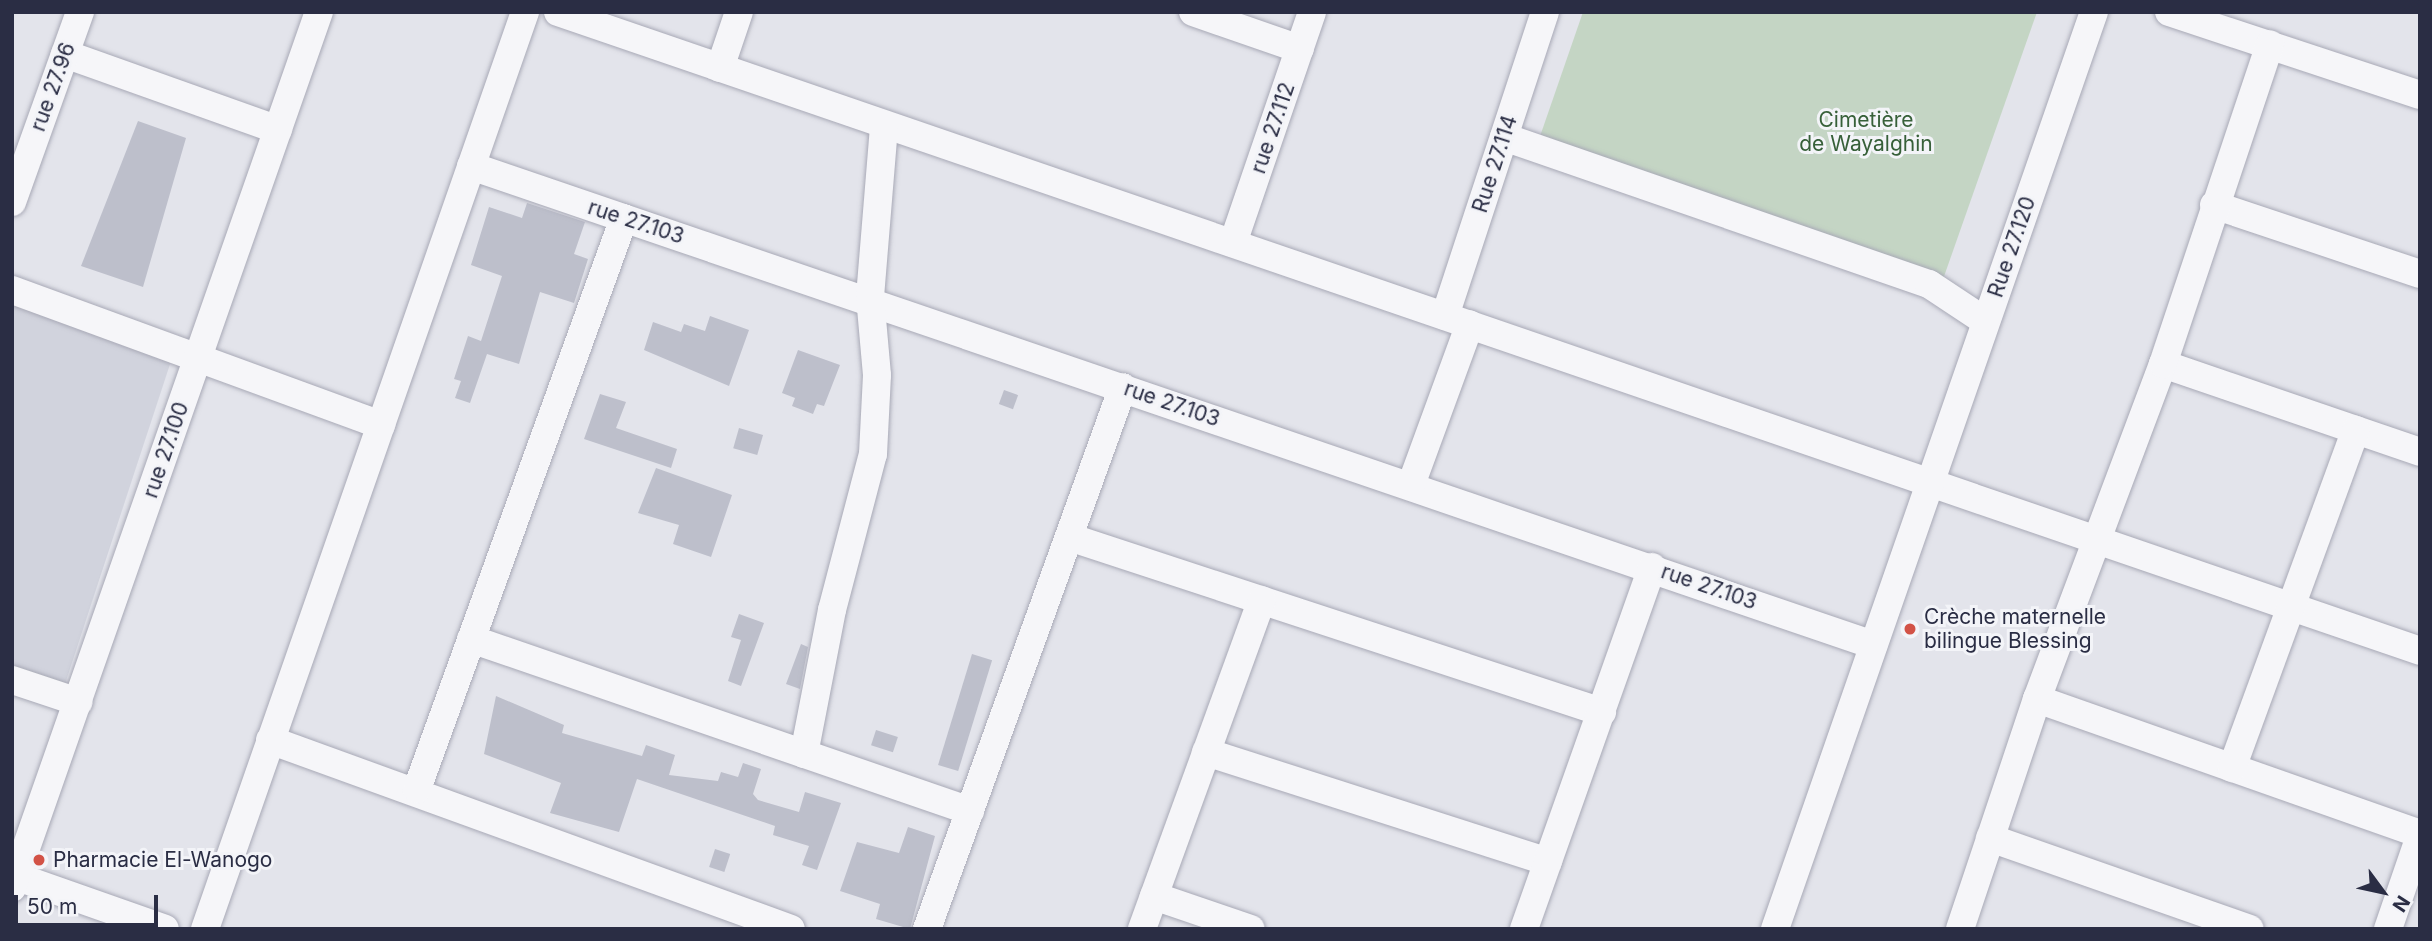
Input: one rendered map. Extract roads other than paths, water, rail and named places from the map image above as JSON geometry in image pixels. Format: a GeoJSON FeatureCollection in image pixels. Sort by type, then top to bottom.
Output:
{"type":"FeatureCollection","features":[{"type":"Feature","properties":{"kind":"street","name":"rue 27.96"},"geometry":{"type":"LineString","coordinates":[[12,202],[80,12]]}},
{"type":"Feature","properties":{"kind":"street","name":"rue 27.100"},"geometry":{"type":"LineString","coordinates":[[14,879],[319,12]]}},
{"type":"Feature","properties":{"kind":"street"},"geometry":{"type":"LineString","coordinates":[[205,929],[525,12]]}},
{"type":"Feature","properties":{"kind":"street"},"geometry":{"type":"LineString","coordinates":[[558,12],[1929,482],[2098,537],[2420,651]]}},
{"type":"Feature","properties":{"kind":"street"},"geometry":{"type":"LineString","coordinates":[[720,68],[739,12]]}},
{"type":"Feature","properties":{"kind":"street"},"geometry":{"type":"LineString","coordinates":[[1193,12],[1300,49]]}},
{"type":"Feature","properties":{"kind":"street","name":"rue 27.112"},"geometry":{"type":"LineString","coordinates":[[1233,243],[1312,12]]}},
{"type":"Feature","properties":{"kind":"street","name":"Rue 27.114"},"geometry":{"type":"LineString","coordinates":[[1412,485],[1458,320],[1504,137],[1545,12]]}},
{"type":"Feature","properties":{"kind":"street","name":"Rue 27.120"},"geometry":{"type":"LineString","coordinates":[[1775,929],[2094,12]]}},
{"type":"Feature","properties":{"kind":"street"},"geometry":{"type":"LineString","coordinates":[[2169,12],[2420,95]]}},
{"type":"Feature","properties":{"kind":"street"},"geometry":{"type":"LineString","coordinates":[[1960,929],[2037,699],[2163,364],[2270,44]]}},
{"type":"Feature","properties":{"kind":"street"},"geometry":{"type":"LineString","coordinates":[[65,54],[278,130]]}},
{"type":"Feature","properties":{"kind":"street"},"geometry":{"type":"LineString","coordinates":[[804,754],[832,610],[873,454],[877,375],[870,297],[884,125]]}},
{"type":"Feature","properties":{"kind":"street"},"geometry":{"type":"LineString","coordinates":[[1504,137],[1929,284],[1985,321]]}},
{"type":"Feature","properties":{"kind":"street","name":"rue 27.103"},"geometry":{"type":"LineString","coordinates":[[471,166],[870,297],[1873,645]]}},
{"type":"Feature","properties":{"kind":"street"},"geometry":{"type":"LineString","coordinates":[[2214,205],[2420,274]]}},
{"type":"Feature","properties":{"kind":"street"},"geometry":{"type":"LineString","coordinates":[[417,789],[624,218]]}},
{"type":"Feature","properties":{"kind":"street"},"geometry":{"type":"LineString","coordinates":[[12,290],[381,425]]}},
{"type":"Feature","properties":{"kind":"street"},"geometry":{"type":"LineString","coordinates":[[2163,364],[2420,452]]}},
{"type":"Feature","properties":{"kind":"street"},"geometry":{"type":"LineString","coordinates":[[927,929],[1072,538],[1123,387]]}},
{"type":"Feature","properties":{"kind":"street"},"geometry":{"type":"LineString","coordinates":[[2232,768],[2295,607],[2357,430]]}},
{"type":"Feature","properties":{"kind":"street"},"geometry":{"type":"LineString","coordinates":[[1072,538],[1602,712]]}},
{"type":"Feature","properties":{"kind":"street"},"geometry":{"type":"LineString","coordinates":[[1524,929],[1653,567]]}},
{"type":"Feature","properties":{"kind":"street"},"geometry":{"type":"LineString","coordinates":[[1142,929],[1262,600]]}},
{"type":"Feature","properties":{"kind":"street"},"geometry":{"type":"LineString","coordinates":[[471,639],[970,811]]}},
{"type":"Feature","properties":{"kind":"street"},"geometry":{"type":"LineString","coordinates":[[12,680],[78,702]]}},
{"type":"Feature","properties":{"kind":"street"},"geometry":{"type":"LineString","coordinates":[[2037,699],[2420,835],[2388,929]]}},
{"type":"Feature","properties":{"kind":"street"},"geometry":{"type":"LineString","coordinates":[[270,740],[417,789],[747,922],[791,929]]}},
{"type":"Feature","properties":{"kind":"street"},"geometry":{"type":"LineString","coordinates":[[1206,752],[1548,862]]}},
{"type":"Feature","properties":{"kind":"street"},"geometry":{"type":"LineString","coordinates":[[1990,838],[2250,929]]}},
{"type":"Feature","properties":{"kind":"street"},"geometry":{"type":"LineString","coordinates":[[14,879],[165,929]]}},
{"type":"Feature","properties":{"kind":"street"},"geometry":{"type":"LineString","coordinates":[[1154,896],[1251,929]]}},
{"type":"Feature","properties":{"kind":"place","name":"Crèche maternelle bilingue Blessing"},"geometry":{"type":"Point","coordinates":[1910,629]}},
{"type":"Feature","properties":{"kind":"place","name":"Pharmacie El-Wanogo"},"geometry":{"type":"Point","coordinates":[39,860]}},
{"type":"Feature","properties":{"kind":"park label","name":"Cimetière de Wayalghin"},"geometry":{"type":"Point","coordinates":[1866,132]}}]}
